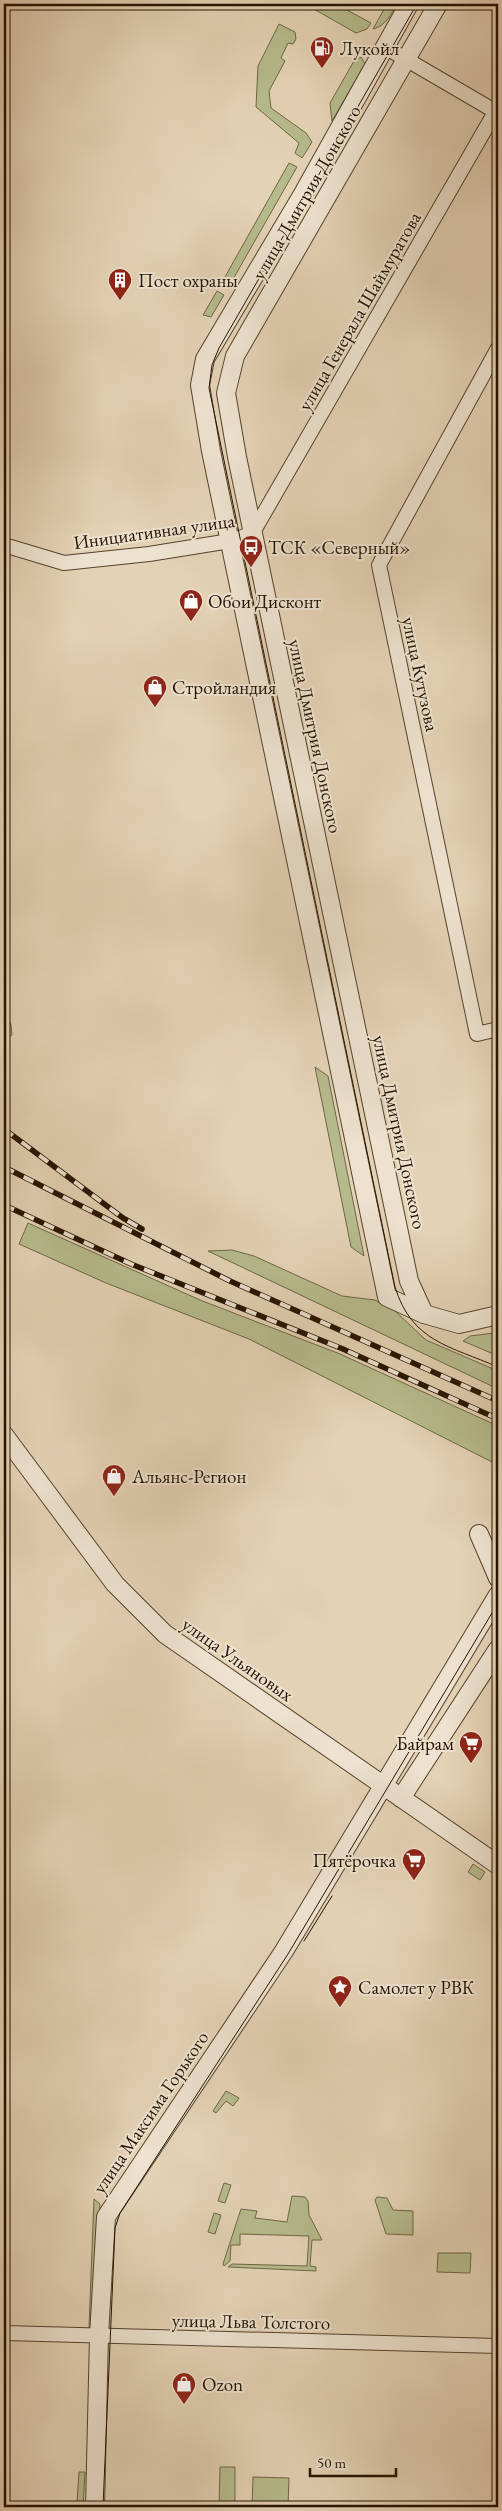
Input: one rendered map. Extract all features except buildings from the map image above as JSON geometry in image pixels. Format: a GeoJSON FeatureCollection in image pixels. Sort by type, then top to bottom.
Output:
{"type":"FeatureCollection","features":[{"type":"Feature","properties":{"kind":"street","name":"улица Дмитрия Донского"},"geometry":{"type":"LineString","coordinates":[[409,4],[304,192],[205,359],[200,385],[230,541],[387,1297],[424,1314]]}},
{"type":"Feature","properties":{"kind":"street","name":"улица Дмитрия Донского"},"geometry":{"type":"LineString","coordinates":[[424,1314],[409,1281],[252,534],[226,393],[235,356],[438,4]]}},
{"type":"Feature","properties":{"kind":"street"},"geometry":{"type":"LineString","coordinates":[[384,47],[497,111]]}},
{"type":"Feature","properties":{"kind":"street","name":"улица Генерала Шаймуратова"},"geometry":{"type":"LineString","coordinates":[[252,534],[497,111]]}},
{"type":"Feature","properties":{"kind":"street","name":"улица Кутузова"},"geometry":{"type":"LineString","coordinates":[[498,348],[379,564],[477,1034],[498,1029]]}},
{"type":"Feature","properties":{"kind":"street","name":"Инициативная улица"},"geometry":{"type":"LineString","coordinates":[[4,545],[64,563],[150,554],[230,541],[252,534]]}},
{"type":"Feature","properties":{"kind":"street"},"geometry":{"type":"LineString","coordinates":[[424,1314],[459,1324],[498,1315]]}},
{"type":"Feature","properties":{"kind":"street","name":"улица Ульяновых"},"geometry":{"type":"LineString","coordinates":[[4,1435],[115,1584],[165,1634],[498,1865]]}},
{"type":"Feature","properties":{"kind":"street"},"geometry":{"type":"LineString","coordinates":[[479,1534],[498,1578]]}},
{"type":"Feature","properties":{"kind":"street","name":"улица Максима Горького"},"geometry":{"type":"LineString","coordinates":[[95,2507],[99,2336],[106,2217],[284,1951],[382,1784],[498,1595]]}},
{"type":"Feature","properties":{"kind":"street"},"geometry":{"type":"LineString","coordinates":[[401,1798],[498,1649]]}},
{"type":"Feature","properties":{"kind":"street","name":"улица Льва Толстого"},"geometry":{"type":"LineString","coordinates":[[4,2333],[498,2346]]}},
{"type":"Feature","properties":{"kind":"green space"},"geometry":{"type":"Polygon","coordinates":[[[305,4],[336,4],[371,23],[367,29],[356,33],[305,4]]]}},
{"type":"Feature","properties":{"kind":"green space"},"geometry":{"type":"Polygon","coordinates":[[[387,4],[397,4],[385,22],[373,29],[387,4]]]}},
{"type":"Feature","properties":{"kind":"green space"},"geometry":{"type":"Polygon","coordinates":[[[279,24],[295,32],[296,39],[293,44],[288,43],[281,58],[285,61],[269,91],[271,108],[306,133],[312,142],[302,158],[295,153],[299,143],[256,107],[258,66],[279,24]]]}},
{"type":"Feature","properties":{"kind":"green space"},"geometry":{"type":"Polygon","coordinates":[[[361,57],[365,64],[332,121],[330,103],[354,61],[361,57]]]}},
{"type":"Feature","properties":{"kind":"green space"},"geometry":{"type":"Polygon","coordinates":[[[289,163],[297,167],[228,288],[221,284],[289,163]]]}},
{"type":"Feature","properties":{"kind":"green space"},"geometry":{"type":"Polygon","coordinates":[[[217,291],[224,295],[211,317],[203,315],[217,291]]]}},
{"type":"Feature","properties":{"kind":"green space"},"geometry":{"type":"Polygon","coordinates":[[[4,1011],[11,1025],[12,1035],[7,1038],[4,1035],[4,1011]]]}},
{"type":"Feature","properties":{"kind":"green space"},"geometry":{"type":"Polygon","coordinates":[[[315,1067],[328,1076],[364,1256],[351,1247],[315,1067]]]}},
{"type":"Feature","properties":{"kind":"green space"},"geometry":{"type":"Polygon","coordinates":[[[28,1223],[200,1300],[340,1354],[498,1426],[498,1465],[249,1339],[106,1283],[19,1244],[28,1223]]]}},
{"type":"Feature","properties":{"kind":"green space"},"geometry":{"type":"Polygon","coordinates":[[[232,1250],[254,1256],[342,1296],[375,1300],[395,1311],[426,1340],[498,1371],[498,1389],[208,1251],[232,1250]]]}},
{"type":"Feature","properties":{"kind":"green space"},"geometry":{"type":"Polygon","coordinates":[[[494,1333],[498,1356],[463,1341],[470,1336],[494,1333]]]}},
{"type":"Feature","properties":{"kind":"green space"},"geometry":{"type":"Polygon","coordinates":[[[473,1864],[485,1872],[480,1880],[468,1872],[473,1864]]]}},
{"type":"Feature","properties":{"kind":"green space"},"geometry":{"type":"Polygon","coordinates":[[[226,2091],[239,2098],[233,2106],[226,2101],[216,2113],[213,2111],[226,2091]]]}},
{"type":"Feature","properties":{"kind":"green space"},"geometry":{"type":"Polygon","coordinates":[[[224,2183],[231,2185],[225,2203],[218,2201],[224,2183]]]}},
{"type":"Feature","properties":{"kind":"green space"},"geometry":{"type":"Polygon","coordinates":[[[292,2196],[305,2197],[308,2201],[309,2215],[322,2240],[312,2240],[310,2266],[316,2267],[316,2271],[228,2267],[232,2264],[307,2266],[309,2236],[240,2234],[240,2245],[231,2245],[230,2261],[224,2266],[223,2264],[241,2209],[257,2211],[255,2218],[287,2222],[292,2196]]]}},
{"type":"Feature","properties":{"kind":"green space"},"geometry":{"type":"Polygon","coordinates":[[[377,2197],[387,2198],[393,2210],[413,2211],[413,2235],[386,2234],[375,2200],[377,2197]]]}},
{"type":"Feature","properties":{"kind":"green space"},"geometry":{"type":"Polygon","coordinates":[[[94,2199],[100,2204],[95,2329],[89,2328],[94,2199]]]}},
{"type":"Feature","properties":{"kind":"green space"},"geometry":{"type":"Polygon","coordinates":[[[214,2213],[221,2215],[215,2234],[208,2232],[214,2213]]]}},
{"type":"Feature","properties":{"kind":"green space"},"geometry":{"type":"Polygon","coordinates":[[[438,2253],[471,2253],[470,2273],[437,2272],[438,2253]]]}},
{"type":"Feature","properties":{"kind":"green space"},"geometry":{"type":"Polygon","coordinates":[[[220,2467],[235,2467],[235,2507],[219,2507],[220,2467]]]}},
{"type":"Feature","properties":{"kind":"green space"},"geometry":{"type":"Polygon","coordinates":[[[79,2472],[85,2472],[83,2507],[80,2507],[80,2502],[77,2502],[79,2472]]]}},
{"type":"Feature","properties":{"kind":"green space"},"geometry":{"type":"Polygon","coordinates":[[[253,2477],[289,2478],[288,2507],[252,2507],[253,2477]]]}},
{"type":"Feature","properties":{"kind":"tram line"},"geometry":{"type":"LineString","coordinates":[[417,4],[219,348],[212,365],[209,388],[395,1287],[402,1305],[422,1331],[449,1347],[498,1367]]}},
{"type":"Feature","properties":{"kind":"tram line"},"geometry":{"type":"LineString","coordinates":[[103,2507],[115,2228],[120,2213],[288,1954],[498,1603]]}},
{"type":"Feature","properties":{"kind":"tram line"},"geometry":{"type":"LineString","coordinates":[[304,1941],[332,1896]]}},
{"type":"Feature","properties":{"kind":"railway"},"geometry":{"type":"LineString","coordinates":[[4,1129],[123,1218],[142,1229]]}},
{"type":"Feature","properties":{"kind":"railway"},"geometry":{"type":"LineString","coordinates":[[4,1167],[230,1281],[498,1401]]}},
{"type":"Feature","properties":{"kind":"railway"},"geometry":{"type":"LineString","coordinates":[[4,1205],[131,1264],[343,1349],[498,1419]]}},
{"type":"Feature","properties":{"kind":"place","name":"Лукойл"},"geometry":{"type":"Point","coordinates":[322,69]}},
{"type":"Feature","properties":{"kind":"place","name":"Пост охраны"},"geometry":{"type":"Point","coordinates":[120,301]}},
{"type":"Feature","properties":{"kind":"place","name":"ТСК «Северный»"},"geometry":{"type":"Point","coordinates":[251,568]}},
{"type":"Feature","properties":{"kind":"place","name":"Обои Дисконт"},"geometry":{"type":"Point","coordinates":[191,622]}},
{"type":"Feature","properties":{"kind":"place","name":"Стройландия"},"geometry":{"type":"Point","coordinates":[155,708]}},
{"type":"Feature","properties":{"kind":"place","name":"Альянс-Регион"},"geometry":{"type":"Point","coordinates":[114,1497]}},
{"type":"Feature","properties":{"kind":"place","name":"Байрам"},"geometry":{"type":"Point","coordinates":[471,1764]}},
{"type":"Feature","properties":{"kind":"place","name":"Пятёрочка"},"geometry":{"type":"Point","coordinates":[414,1881]}},
{"type":"Feature","properties":{"kind":"place","name":"Самолет у РВК"},"geometry":{"type":"Point","coordinates":[340,2008]}},
{"type":"Feature","properties":{"kind":"place","name":"Ozon"},"geometry":{"type":"Point","coordinates":[184,2405]}}]}
